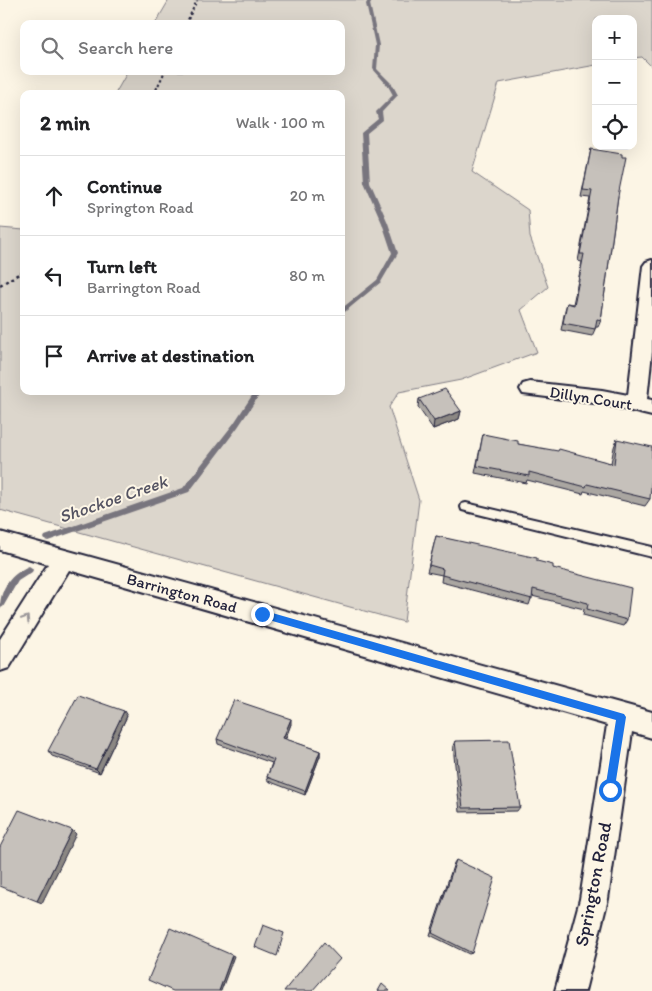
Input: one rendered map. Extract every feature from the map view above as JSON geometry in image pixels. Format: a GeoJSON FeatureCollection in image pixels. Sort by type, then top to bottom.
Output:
{"type":"FeatureCollection","features":[{"type":"Feature","properties":{"kind":"street"},"geometry":{"type":"LineString","coordinates":[[644,406],[652,266]]}},
{"type":"Feature","properties":{"kind":"street","name":"Dillyn Court"},"geometry":{"type":"LineString","coordinates":[[530,388],[602,397],[644,406]]}},
{"type":"Feature","properties":{"kind":"street","name":"Barrington Road"},"geometry":{"type":"LineString","coordinates":[[2,546],[64,559],[652,726]]}},
{"type":"Feature","properties":{"kind":"street"},"geometry":{"type":"LineString","coordinates":[[0,660],[64,559]]}},
{"type":"Feature","properties":{"kind":"street","name":"Springton Road"},"geometry":{"type":"LineString","coordinates":[[570,991],[594,899],[621,717]]}},
{"type":"Feature","properties":{"kind":"lane"},"geometry":{"type":"LineString","coordinates":[[466,507],[652,552]]}},
{"type":"Feature","properties":{"kind":"path"},"geometry":{"type":"LineString","coordinates":[[188,20],[197,0]]}},
{"type":"Feature","properties":{"kind":"path"},"geometry":{"type":"LineString","coordinates":[[156,90],[163,75]]}},
{"type":"Feature","properties":{"kind":"path"},"geometry":{"type":"LineString","coordinates":[[0,285],[20,273]]}},
{"type":"Feature","properties":{"kind":"shaded area"},"geometry":{"type":"Polygon","coordinates":[[[169,0],[652,0],[652,67],[642,57],[637,58],[637,15],[592,15],[592,66],[499,83],[472,172],[528,210],[530,237],[548,287],[521,310],[537,352],[461,380],[399,392],[389,407],[419,500],[404,622],[0,510],[0,228],[20,230],[20,395],[345,395],[345,90],[117,90],[126,75],[345,75],[345,20],[157,20],[169,0]]]}},
{"type":"Feature","properties":{"kind":"building"},"geometry":{"type":"Polygon","coordinates":[[[591,149],[622,154],[622,157],[626,157],[618,196],[601,320],[597,319],[595,329],[563,323],[567,303],[574,305],[584,254],[580,254],[592,191],[583,190],[591,149]]]}},
{"type":"Feature","properties":{"kind":"building"},"geometry":{"type":"Polygon","coordinates":[[[445,389],[461,411],[434,421],[419,399],[445,389]]]}},
{"type":"Feature","properties":{"kind":"building"},"geometry":{"type":"Polygon","coordinates":[[[483,434],[518,441],[518,444],[558,451],[559,449],[614,464],[617,439],[652,447],[650,499],[587,484],[586,487],[529,472],[529,476],[477,466],[483,434]]]}},
{"type":"Feature","properties":{"kind":"building"},"geometry":{"type":"Polygon","coordinates":[[[436,536],[537,558],[537,561],[553,565],[553,568],[631,588],[627,620],[587,609],[588,603],[533,589],[532,599],[442,575],[443,569],[429,565],[436,536]]]}},
{"type":"Feature","properties":{"kind":"building"},"geometry":{"type":"Polygon","coordinates":[[[78,695],[124,711],[96,769],[48,751],[78,695]]]}},
{"type":"Feature","properties":{"kind":"building"},"geometry":{"type":"Polygon","coordinates":[[[234,700],[291,719],[283,738],[320,751],[305,791],[267,777],[274,760],[217,739],[234,700]]]}},
{"type":"Feature","properties":{"kind":"building"},"geometry":{"type":"Polygon","coordinates":[[[509,740],[520,807],[463,808],[455,741],[509,740]]]}},
{"type":"Feature","properties":{"kind":"building"},"geometry":{"type":"Polygon","coordinates":[[[19,810],[72,830],[37,901],[0,886],[0,847],[19,810]]]}},
{"type":"Feature","properties":{"kind":"building"},"geometry":{"type":"Polygon","coordinates":[[[456,860],[495,878],[472,953],[432,933],[456,860]]]}},
{"type":"Feature","properties":{"kind":"building"},"geometry":{"type":"Polygon","coordinates":[[[263,925],[284,933],[277,956],[255,947],[263,925]]]}},
{"type":"Feature","properties":{"kind":"building"},"geometry":{"type":"Polygon","coordinates":[[[170,928],[232,955],[219,991],[173,991],[148,980],[170,928]]]}},
{"type":"Feature","properties":{"kind":"building"},"geometry":{"type":"Polygon","coordinates":[[[324,942],[340,959],[312,991],[284,991],[324,942]]]}},
{"type":"Feature","properties":{"kind":"building"},"geometry":{"type":"Polygon","coordinates":[[[382,984],[390,991],[378,991],[382,984]]]}},
{"type":"Feature","properties":{"kind":"waterway","name":"Shockoe Creek"},"geometry":{"type":"LineString","coordinates":[[345,310],[379,281],[395,253],[385,223],[367,182],[364,133],[381,119],[379,112],[396,95],[390,85],[375,69],[377,45],[368,4],[370,0]]}},
{"type":"Feature","properties":{"kind":"waterway","name":"Shockoe Creek"},"geometry":{"type":"LineString","coordinates":[[48,538],[186,490],[236,425],[256,395]]}},
{"type":"Feature","properties":{"kind":"waterway"},"geometry":{"type":"LineString","coordinates":[[0,604],[15,578],[29,570]]}},
{"type":"Feature","properties":{"kind":"route"},"geometry":{"type":"LineString","coordinates":[[262,614],[621,717],[610,790]]}}]}
